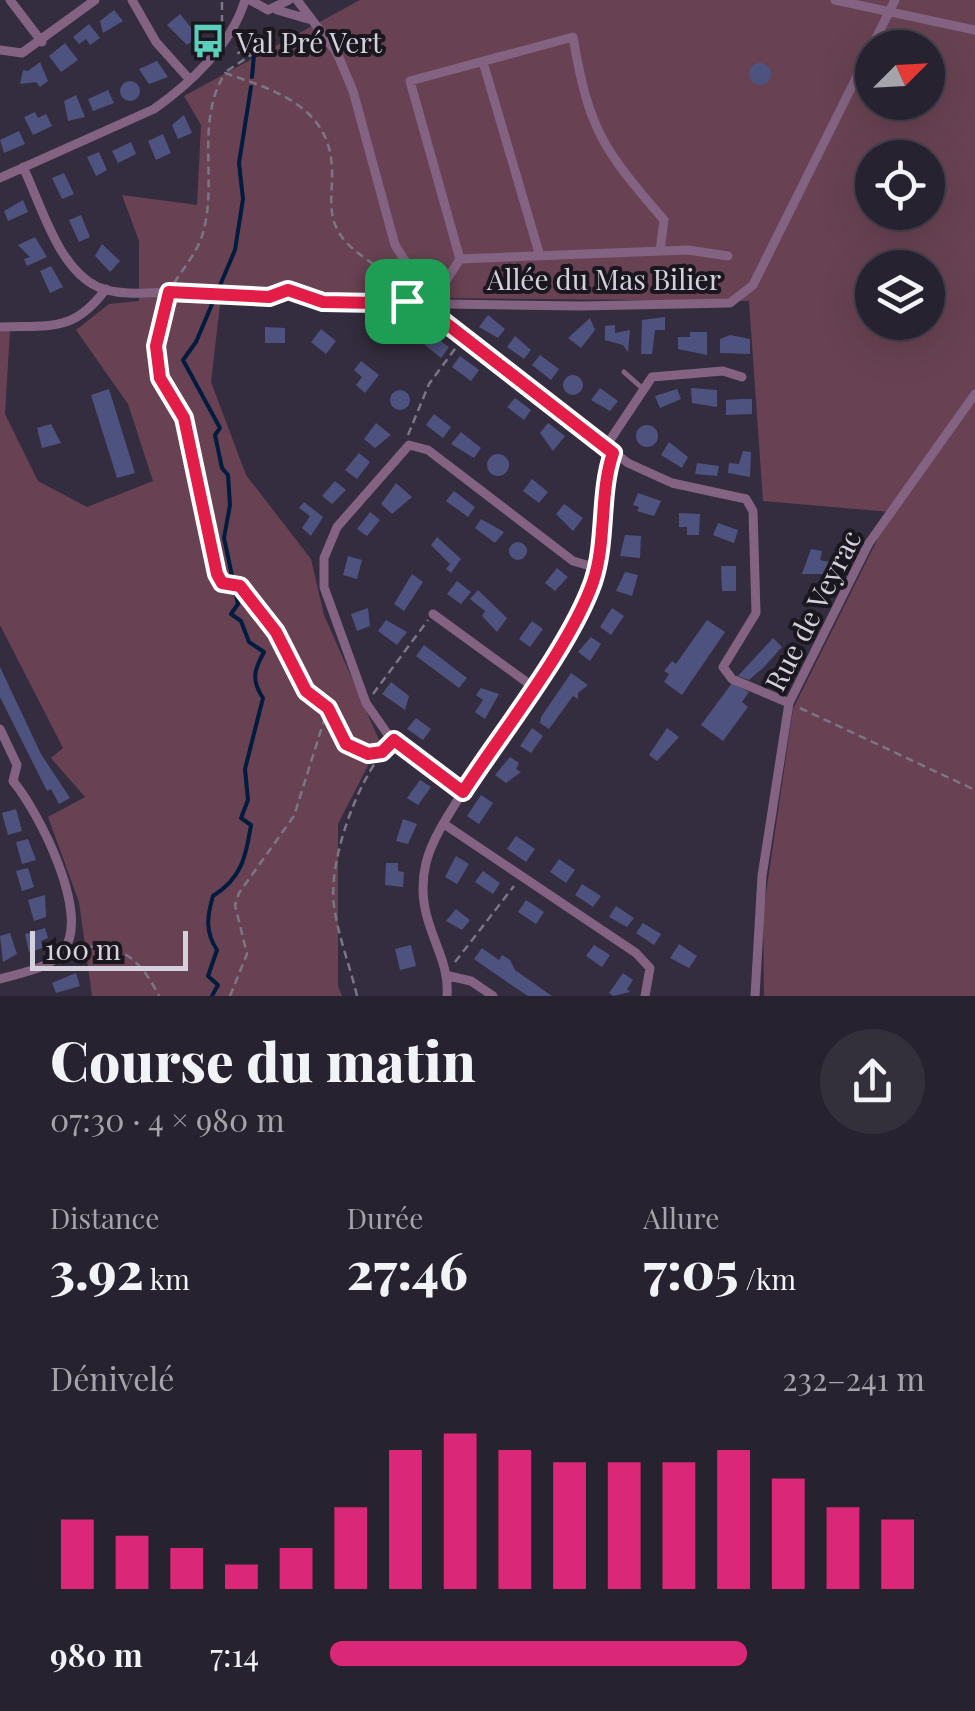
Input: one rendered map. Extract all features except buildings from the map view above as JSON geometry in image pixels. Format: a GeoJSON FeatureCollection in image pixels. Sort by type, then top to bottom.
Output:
{"type":"FeatureCollection","features":[{"type":"Feature","properties":{"kind":"street"},"geometry":{"type":"LineString","coordinates":[[10,0],[42,42]]}},
{"type":"Feature","properties":{"kind":"street"},"geometry":{"type":"LineString","coordinates":[[0,50],[22,53],[96,0]]}},
{"type":"Feature","properties":{"kind":"street"},"geometry":{"type":"LineString","coordinates":[[132,0],[156,42],[190,80]]}},
{"type":"Feature","properties":{"kind":"street"},"geometry":{"type":"LineString","coordinates":[[0,178],[154,109],[190,80],[239,21],[248,0],[308,19]]}},
{"type":"Feature","properties":{"kind":"street"},"geometry":{"type":"LineString","coordinates":[[239,21],[289,0]]}},
{"type":"Feature","properties":{"kind":"street"},"geometry":{"type":"LineString","coordinates":[[298,0],[308,19],[338,53],[353,90],[395,245],[443,321],[609,450],[658,478],[746,499],[752,511],[756,613],[723,667],[732,678],[789,703]]}},
{"type":"Feature","properties":{"kind":"street"},"geometry":{"type":"LineString","coordinates":[[836,0],[975,30]]}},
{"type":"Feature","properties":{"kind":"street","name":"Allée du Mas Bilier"},"geometry":{"type":"LineString","coordinates":[[288,290],[323,302],[730,303],[745,293],[895,0]]}},
{"type":"Feature","properties":{"kind":"street"},"geometry":{"type":"LineString","coordinates":[[432,304],[460,259],[410,81],[573,37],[583,97],[608,155],[664,220],[660,251]]}},
{"type":"Feature","properties":{"kind":"street"},"geometry":{"type":"LineString","coordinates":[[483,62],[540,256]]}},
{"type":"Feature","properties":{"kind":"street"},"geometry":{"type":"LineString","coordinates":[[24,167],[65,255],[77,272],[106,289],[169,292]]}},
{"type":"Feature","properties":{"kind":"street"},"geometry":{"type":"LineString","coordinates":[[460,259],[660,251],[728,256]]}},
{"type":"Feature","properties":{"kind":"street"},"geometry":{"type":"LineString","coordinates":[[0,327],[68,325],[88,312],[106,289]]}},
{"type":"Feature","properties":{"kind":"street"},"geometry":{"type":"LineString","coordinates":[[446,996],[448,976],[428,934],[423,895],[426,862],[463,792],[574,624],[597,568],[609,450],[642,388],[652,378],[666,373],[723,371],[742,377]]}},
{"type":"Feature","properties":{"kind":"street","name":"Rue de Veyrac"},"geometry":{"type":"LineString","coordinates":[[755,996],[762,876],[789,703],[869,543],[975,394]]}},
{"type":"Feature","properties":{"kind":"street"},"geometry":{"type":"LineString","coordinates":[[463,792],[394,740],[366,703],[324,587],[324,558],[337,527],[408,445],[428,450],[573,561],[597,568]]}},
{"type":"Feature","properties":{"kind":"street"},"geometry":{"type":"LineString","coordinates":[[433,614],[532,686]]}},
{"type":"Feature","properties":{"kind":"street"},"geometry":{"type":"LineString","coordinates":[[0,728],[17,765],[13,781]]}},
{"type":"Feature","properties":{"kind":"street"},"geometry":{"type":"LineString","coordinates":[[0,782],[13,781]]}},
{"type":"Feature","properties":{"kind":"street"},"geometry":{"type":"LineString","coordinates":[[0,979],[47,965],[63,952],[71,935],[62,872],[33,805],[13,781]]}},
{"type":"Feature","properties":{"kind":"street"},"geometry":{"type":"LineString","coordinates":[[444,824],[636,953],[650,968],[646,996]]}},
{"type":"Feature","properties":{"kind":"street"},"geometry":{"type":"LineString","coordinates":[[448,976],[471,981],[493,996]]}},
{"type":"Feature","properties":{"kind":"lane"},"geometry":{"type":"LineString","coordinates":[[624,372],[642,388]]}},
{"type":"Feature","properties":{"kind":"path"},"geometry":{"type":"LineString","coordinates":[[222,0],[222,22]]}},
{"type":"Feature","properties":{"kind":"path"},"geometry":{"type":"LineString","coordinates":[[235,48],[238,54],[248,50],[251,55],[224,73],[213,92],[207,127],[206,217],[201,240],[169,292],[156,346],[160,378],[184,418],[217,574],[227,585],[240,586],[276,632],[306,691],[328,708],[346,744],[368,754],[382,752]]}},
{"type":"Feature","properties":{"kind":"path"},"geometry":{"type":"LineString","coordinates":[[224,73],[290,96],[312,115],[324,135],[332,165],[331,213],[339,234],[392,278],[407,301]]}},
{"type":"Feature","properties":{"kind":"path"},"geometry":{"type":"LineString","coordinates":[[169,292],[269,297],[288,290]]}},
{"type":"Feature","properties":{"kind":"path"},"geometry":{"type":"LineString","coordinates":[[408,445],[408,431],[429,384],[464,337]]}},
{"type":"Feature","properties":{"kind":"path"},"geometry":{"type":"LineString","coordinates":[[366,703],[433,614]]}},
{"type":"Feature","properties":{"kind":"path"},"geometry":{"type":"LineString","coordinates":[[789,703],[975,790]]}},
{"type":"Feature","properties":{"kind":"path"},"geometry":{"type":"LineString","coordinates":[[230,996],[247,954],[235,904],[294,816],[328,708]]}},
{"type":"Feature","properties":{"kind":"path"},"geometry":{"type":"LineString","coordinates":[[357,996],[334,904],[346,820],[382,752],[394,740]]}},
{"type":"Feature","properties":{"kind":"path"},"geometry":{"type":"LineString","coordinates":[[448,976],[456,958],[521,876]]}},
{"type":"Feature","properties":{"kind":"path"},"geometry":{"type":"LineString","coordinates":[[63,952],[96,944],[136,960],[150,973],[159,996]]}},
{"type":"Feature","properties":{"kind":"shaded area"},"geometry":{"type":"Polygon","coordinates":[[[360,0],[975,0],[975,996],[764,996],[763,914],[793,709],[891,512],[763,501],[749,301],[221,296],[211,382],[246,475],[311,559],[324,615],[380,742],[338,824],[338,986],[342,996],[92,996],[79,902],[48,817],[85,797],[51,758],[63,748],[0,625],[0,331],[10,330],[5,414],[38,481],[87,507],[153,481],[128,404],[76,330],[109,304],[139,301],[139,241],[122,195],[197,205],[201,125],[184,96],[360,0]]]}},
{"type":"Feature","properties":{"kind":"waterway"},"geometry":{"type":"LineString","coordinates":[[252,77],[254,55]]}},
{"type":"Feature","properties":{"kind":"waterway"},"geometry":{"type":"LineString","coordinates":[[212,996],[218,985],[208,976],[217,950],[209,930],[209,910],[213,896],[236,874],[247,847],[251,825],[241,818],[248,800],[245,769],[263,698],[255,675],[264,652],[249,642],[241,621],[231,614],[238,604],[224,538],[230,505],[228,475],[222,468],[215,435],[220,428],[183,360],[196,342],[235,250],[243,199],[239,163],[251,87]]}},
{"type":"Feature","properties":{"kind":"place","name":"Val Pré Vert"},"geometry":{"type":"Point","coordinates":[208,41]}},
{"type":"Feature","properties":{"kind":"route"},"geometry":{"type":"LineString","coordinates":[[288,290],[323,302],[407,301],[432,304],[443,321],[613,453],[606,477],[597,568],[584,605],[463,792],[394,740],[382,752],[368,754],[346,744],[328,708],[306,691],[276,632],[240,586],[222,583],[184,418],[172,404],[160,378],[156,346],[169,292],[269,297],[288,290]]}}]}
